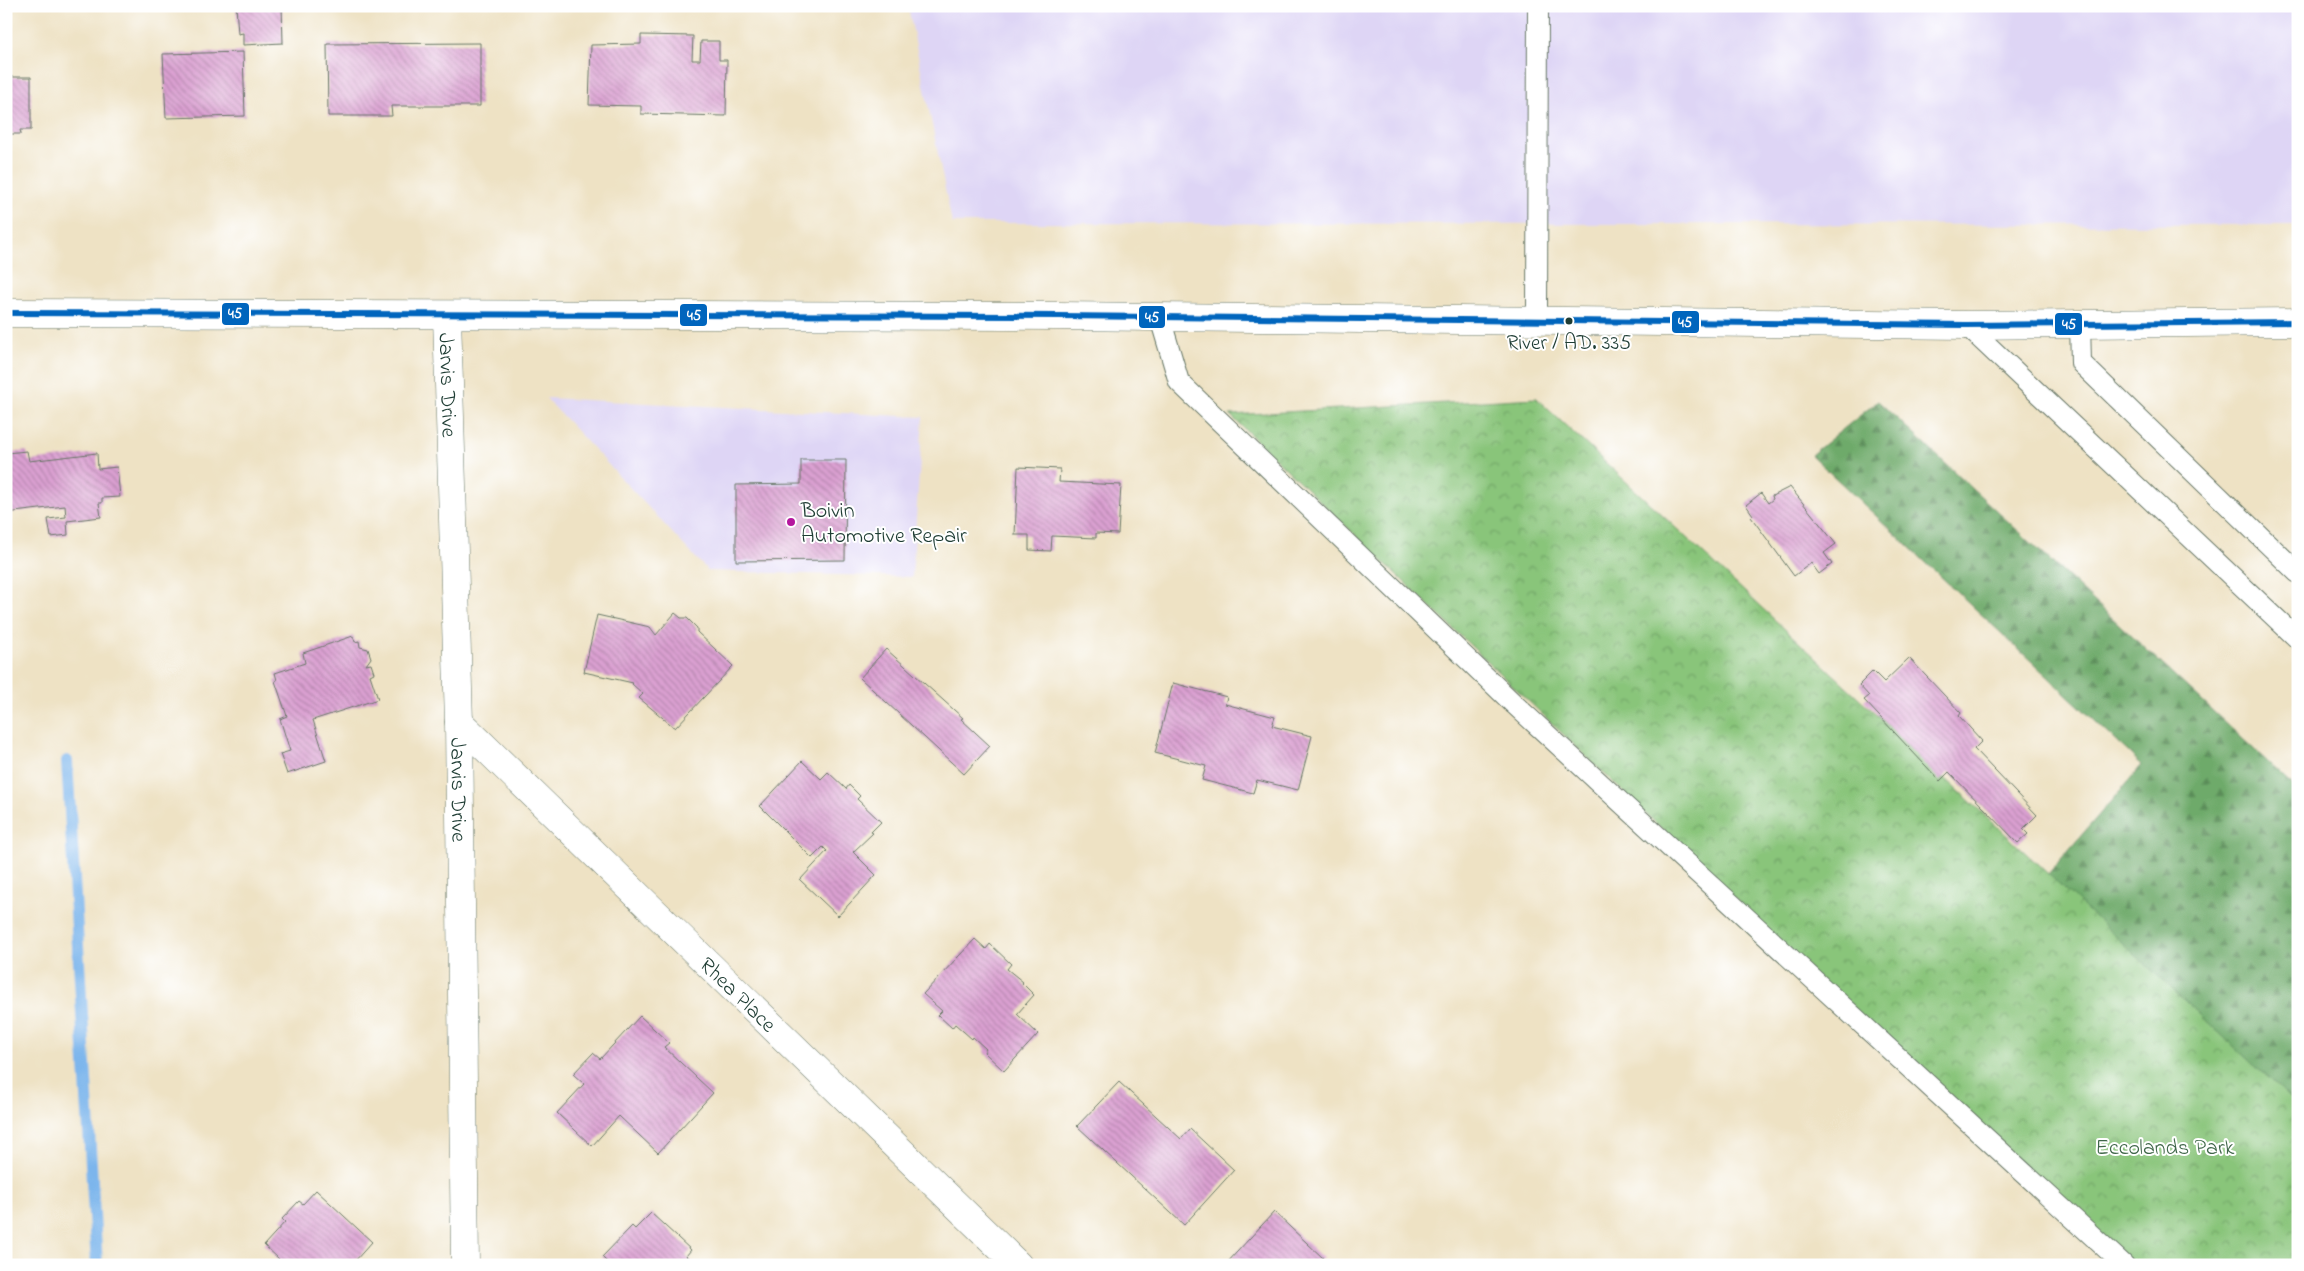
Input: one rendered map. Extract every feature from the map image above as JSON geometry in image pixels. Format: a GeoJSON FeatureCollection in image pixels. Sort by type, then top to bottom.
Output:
{"type":"FeatureCollection","features":[{"type":"Feature","properties":{"kind":"main road"},"geometry":{"type":"LineString","coordinates":[[6,313],[1537,320],[1966,324],[2298,322]]}},
{"type":"Feature","properties":{"kind":"main road","name":"Jarvis Drive"},"geometry":{"type":"LineString","coordinates":[[447,316],[459,722],[464,1265]]}},
{"type":"Feature","properties":{"kind":"main road","name":"Rhea Place"},"geometry":{"type":"LineString","coordinates":[[459,722],[1018,1265]]}},
{"type":"Feature","properties":{"kind":"lane"},"geometry":{"type":"LineString","coordinates":[[1537,320],[1538,6]]}},
{"type":"Feature","properties":{"kind":"lane"},"geometry":{"type":"LineString","coordinates":[[1160,318],[1179,382],[1515,705],[2124,1265]]}},
{"type":"Feature","properties":{"kind":"lane"},"geometry":{"type":"LineString","coordinates":[[1966,324],[2298,639]]}},
{"type":"Feature","properties":{"kind":"lane"},"geometry":{"type":"LineString","coordinates":[[2080,324],[2080,363],[2298,573]]}},
{"type":"Feature","properties":{"kind":"shaded area"},"geometry":{"type":"Polygon","coordinates":[[[908,6],[2298,6],[2298,225],[952,223],[908,6]]]}},
{"type":"Feature","properties":{"kind":"shaded area"},"geometry":{"type":"Polygon","coordinates":[[[546,398],[923,417],[912,577],[708,571],[546,398]]]}},
{"type":"Feature","properties":{"kind":"green space","name":"Eccolands Park"},"geometry":{"type":"Polygon","coordinates":[[[1536,398],[2298,1106],[2298,1265],[2117,1265],[1230,415],[1536,398]]]}},
{"type":"Feature","properties":{"kind":"green space"},"geometry":{"type":"Polygon","coordinates":[[[1878,401],[2298,790],[2298,1106],[2048,874],[2142,765],[1811,455],[1878,401]]]}},
{"type":"Feature","properties":{"kind":"building"},"geometry":{"type":"Polygon","coordinates":[[[236,6],[282,6],[283,43],[243,45],[243,33],[238,34],[236,6]]]}},
{"type":"Feature","properties":{"kind":"building"},"geometry":{"type":"Polygon","coordinates":[[[641,35],[693,36],[692,60],[700,60],[701,41],[719,41],[719,60],[727,60],[726,116],[641,114],[641,106],[589,105],[591,45],[641,44],[641,35]]]}},
{"type":"Feature","properties":{"kind":"building"},"geometry":{"type":"Polygon","coordinates":[[[480,43],[480,106],[391,106],[392,116],[328,116],[327,44],[480,43]]]}},
{"type":"Feature","properties":{"kind":"building"},"geometry":{"type":"Polygon","coordinates":[[[243,52],[245,116],[166,118],[163,54],[243,52]]]}},
{"type":"Feature","properties":{"kind":"building"},"geometry":{"type":"Polygon","coordinates":[[[6,77],[31,77],[31,130],[20,130],[21,134],[6,134],[6,77]]]}},
{"type":"Feature","properties":{"kind":"building"},"geometry":{"type":"Polygon","coordinates":[[[27,451],[29,461],[97,453],[98,469],[117,467],[120,497],[102,498],[102,503],[99,503],[101,517],[67,521],[68,535],[51,537],[48,519],[66,517],[65,506],[6,513],[6,453],[27,451]]]}},
{"type":"Feature","properties":{"kind":"building","name":"Boivin Automotive Repair"},"geometry":{"type":"Polygon","coordinates":[[[801,460],[846,460],[845,560],[736,561],[736,485],[801,484],[801,460]]]}},
{"type":"Feature","properties":{"kind":"building"},"geometry":{"type":"Polygon","coordinates":[[[1018,467],[1060,469],[1059,482],[1121,485],[1118,534],[1096,533],[1096,538],[1052,536],[1051,551],[1029,550],[1029,535],[1015,535],[1018,467]]]}},
{"type":"Feature","properties":{"kind":"building"},"geometry":{"type":"Polygon","coordinates":[[[1790,487],[1836,544],[1824,553],[1832,564],[1819,574],[1811,563],[1794,576],[1751,517],[1753,515],[1746,505],[1761,493],[1768,503],[1773,499],[1772,496],[1790,487]]]}},
{"type":"Feature","properties":{"kind":"building"},"geometry":{"type":"Polygon","coordinates":[[[675,613],[681,618],[687,618],[697,628],[697,632],[733,666],[675,728],[639,698],[643,694],[633,683],[584,672],[597,615],[650,627],[656,635],[675,613]]]}},
{"type":"Feature","properties":{"kind":"building"},"geometry":{"type":"Polygon","coordinates":[[[353,636],[355,642],[359,641],[360,647],[368,649],[371,658],[366,665],[371,664],[374,673],[370,675],[378,699],[313,720],[326,761],[287,774],[280,754],[290,751],[280,719],[287,716],[275,681],[277,680],[275,673],[305,663],[303,653],[353,636]]]}},
{"type":"Feature","properties":{"kind":"building"},"geometry":{"type":"Polygon","coordinates":[[[886,649],[963,718],[961,719],[990,746],[964,774],[860,678],[886,649]]]}},
{"type":"Feature","properties":{"kind":"building"},"geometry":{"type":"Polygon","coordinates":[[[1909,658],[1961,713],[1959,716],[1982,741],[1974,749],[2037,815],[2023,829],[2028,834],[2018,843],[1949,772],[1940,781],[1864,700],[1869,696],[1859,685],[1873,671],[1884,682],[1909,658]]]}},
{"type":"Feature","properties":{"kind":"building"},"geometry":{"type":"Polygon","coordinates":[[[1173,683],[1227,697],[1225,704],[1275,717],[1272,726],[1312,736],[1298,790],[1257,780],[1253,793],[1202,780],[1206,766],[1155,753],[1173,683]]]}},
{"type":"Feature","properties":{"kind":"building"},"geometry":{"type":"Polygon","coordinates":[[[802,761],[821,779],[828,772],[846,789],[849,785],[860,796],[857,799],[881,822],[871,832],[873,833],[853,852],[876,875],[838,916],[800,880],[827,851],[823,847],[812,858],[760,806],[802,761]]]}},
{"type":"Feature","properties":{"kind":"building"},"geometry":{"type":"Polygon","coordinates":[[[975,939],[986,949],[990,944],[1011,964],[1007,969],[1023,982],[1034,995],[1017,1014],[1038,1034],[1004,1071],[984,1052],[986,1049],[973,1037],[972,1039],[955,1024],[952,1028],[938,1015],[942,1011],[923,994],[975,939]]]}},
{"type":"Feature","properties":{"kind":"building"},"geometry":{"type":"Polygon","coordinates":[[[640,1016],[669,1043],[664,1047],[713,1093],[658,1153],[619,1116],[592,1146],[557,1113],[584,1084],[573,1074],[593,1053],[600,1059],[640,1016]]]}},
{"type":"Feature","properties":{"kind":"building"},"geometry":{"type":"Polygon","coordinates":[[[1119,1082],[1181,1139],[1190,1129],[1234,1170],[1184,1225],[1077,1126],[1119,1082]]]}},
{"type":"Feature","properties":{"kind":"building"},"geometry":{"type":"Polygon","coordinates":[[[316,1190],[372,1242],[354,1262],[355,1265],[273,1265],[279,1259],[264,1245],[285,1222],[282,1219],[299,1201],[303,1204],[316,1190]]]}},
{"type":"Feature","properties":{"kind":"building"},"geometry":{"type":"Polygon","coordinates":[[[1274,1212],[1323,1258],[1316,1265],[1225,1265],[1274,1212]]]}},
{"type":"Feature","properties":{"kind":"building"},"geometry":{"type":"Polygon","coordinates":[[[651,1213],[691,1250],[686,1256],[695,1265],[610,1265],[602,1257],[632,1226],[635,1229],[651,1213]]]}},
{"type":"Feature","properties":{"kind":"waterway"},"geometry":{"type":"LineString","coordinates":[[67,761],[97,1265]]}},
{"type":"Feature","properties":{"kind":"transit line","name":"45"},"geometry":{"type":"LineString","coordinates":[[6,313],[1059,316],[1966,325],[2298,322]]}},
{"type":"Feature","properties":{"kind":"place","name":"River / AD. 335"},"geometry":{"type":"Point","coordinates":[1569,321]}},
{"type":"Feature","properties":{"kind":"place","name":"Boivin Automotive Repair"},"geometry":{"type":"Point","coordinates":[791,522]}}]}
